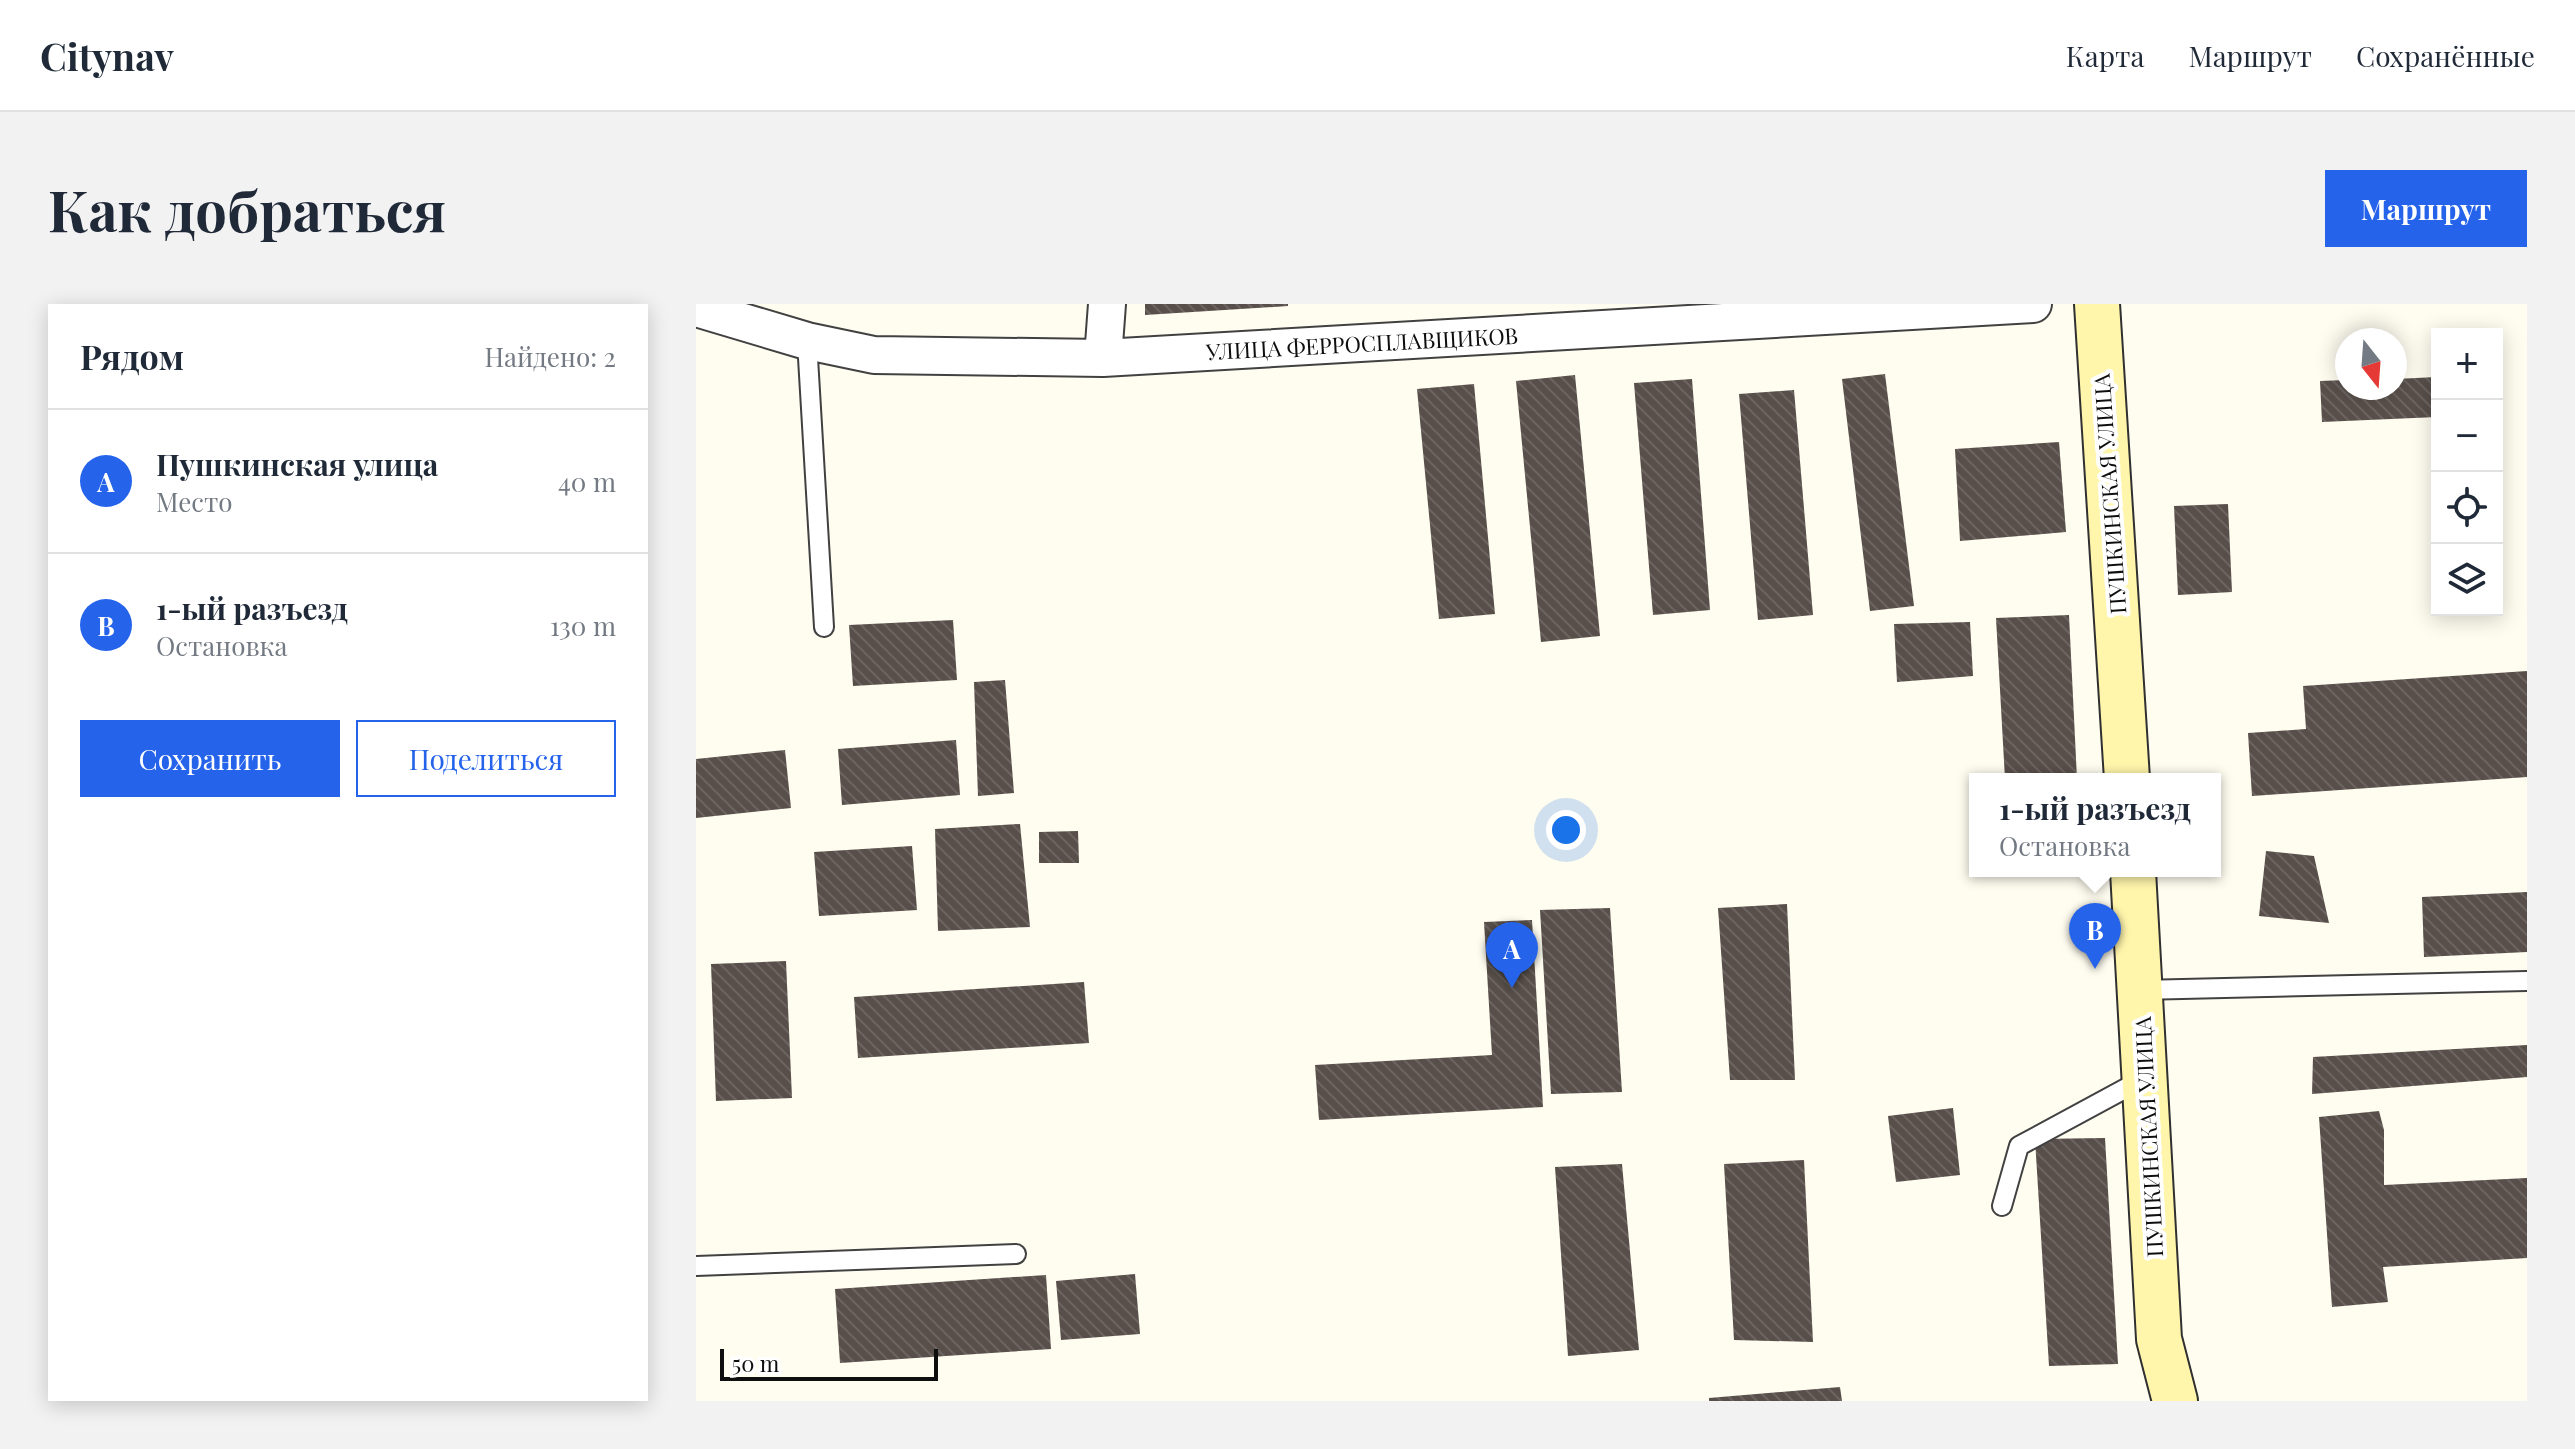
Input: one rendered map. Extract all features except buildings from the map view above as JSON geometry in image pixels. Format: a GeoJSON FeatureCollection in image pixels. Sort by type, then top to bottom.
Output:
{"type":"FeatureCollection","features":[{"type":"Feature","properties":{"kind":"street"},"geometry":{"type":"LineString","coordinates":[[1103,358],[1107,304]]}},
{"type":"Feature","properties":{"kind":"street","name":"УЛИЦА ФЕРРОСПЛАВЩИКОВ"},"geometry":{"type":"LineString","coordinates":[[696,308],[807,341],[874,355],[1103,358],[2033,304]]}},
{"type":"Feature","properties":{"kind":"street","name":"ПУШКИНСКАЯ УЛИЦА"},"geometry":{"type":"LineString","coordinates":[[2097,304],[2127,773]]}},
{"type":"Feature","properties":{"kind":"street","name":"ПУШКИНСКАЯ УЛИЦА"},"geometry":{"type":"LineString","coordinates":[[2133,877],[2159,1339],[2175,1401]]}},
{"type":"Feature","properties":{"kind":"lane"},"geometry":{"type":"LineString","coordinates":[[807,341],[824,627]]}},
{"type":"Feature","properties":{"kind":"lane"},"geometry":{"type":"LineString","coordinates":[[2140,990],[2527,981]]}},
{"type":"Feature","properties":{"kind":"lane"},"geometry":{"type":"LineString","coordinates":[[2002,1206],[2019,1146],[2145,1078]]}},
{"type":"Feature","properties":{"kind":"lane"},"geometry":{"type":"LineString","coordinates":[[696,1266],[1016,1254]]}},
{"type":"Feature","properties":{"kind":"place","name":"1-ый разъезд"},"geometry":{"type":"Point","coordinates":[2095,969]}},
{"type":"Feature","properties":{"kind":"place","name":"Пушкинская улица"},"geometry":{"type":"Point","coordinates":[1512,988]}}]}
